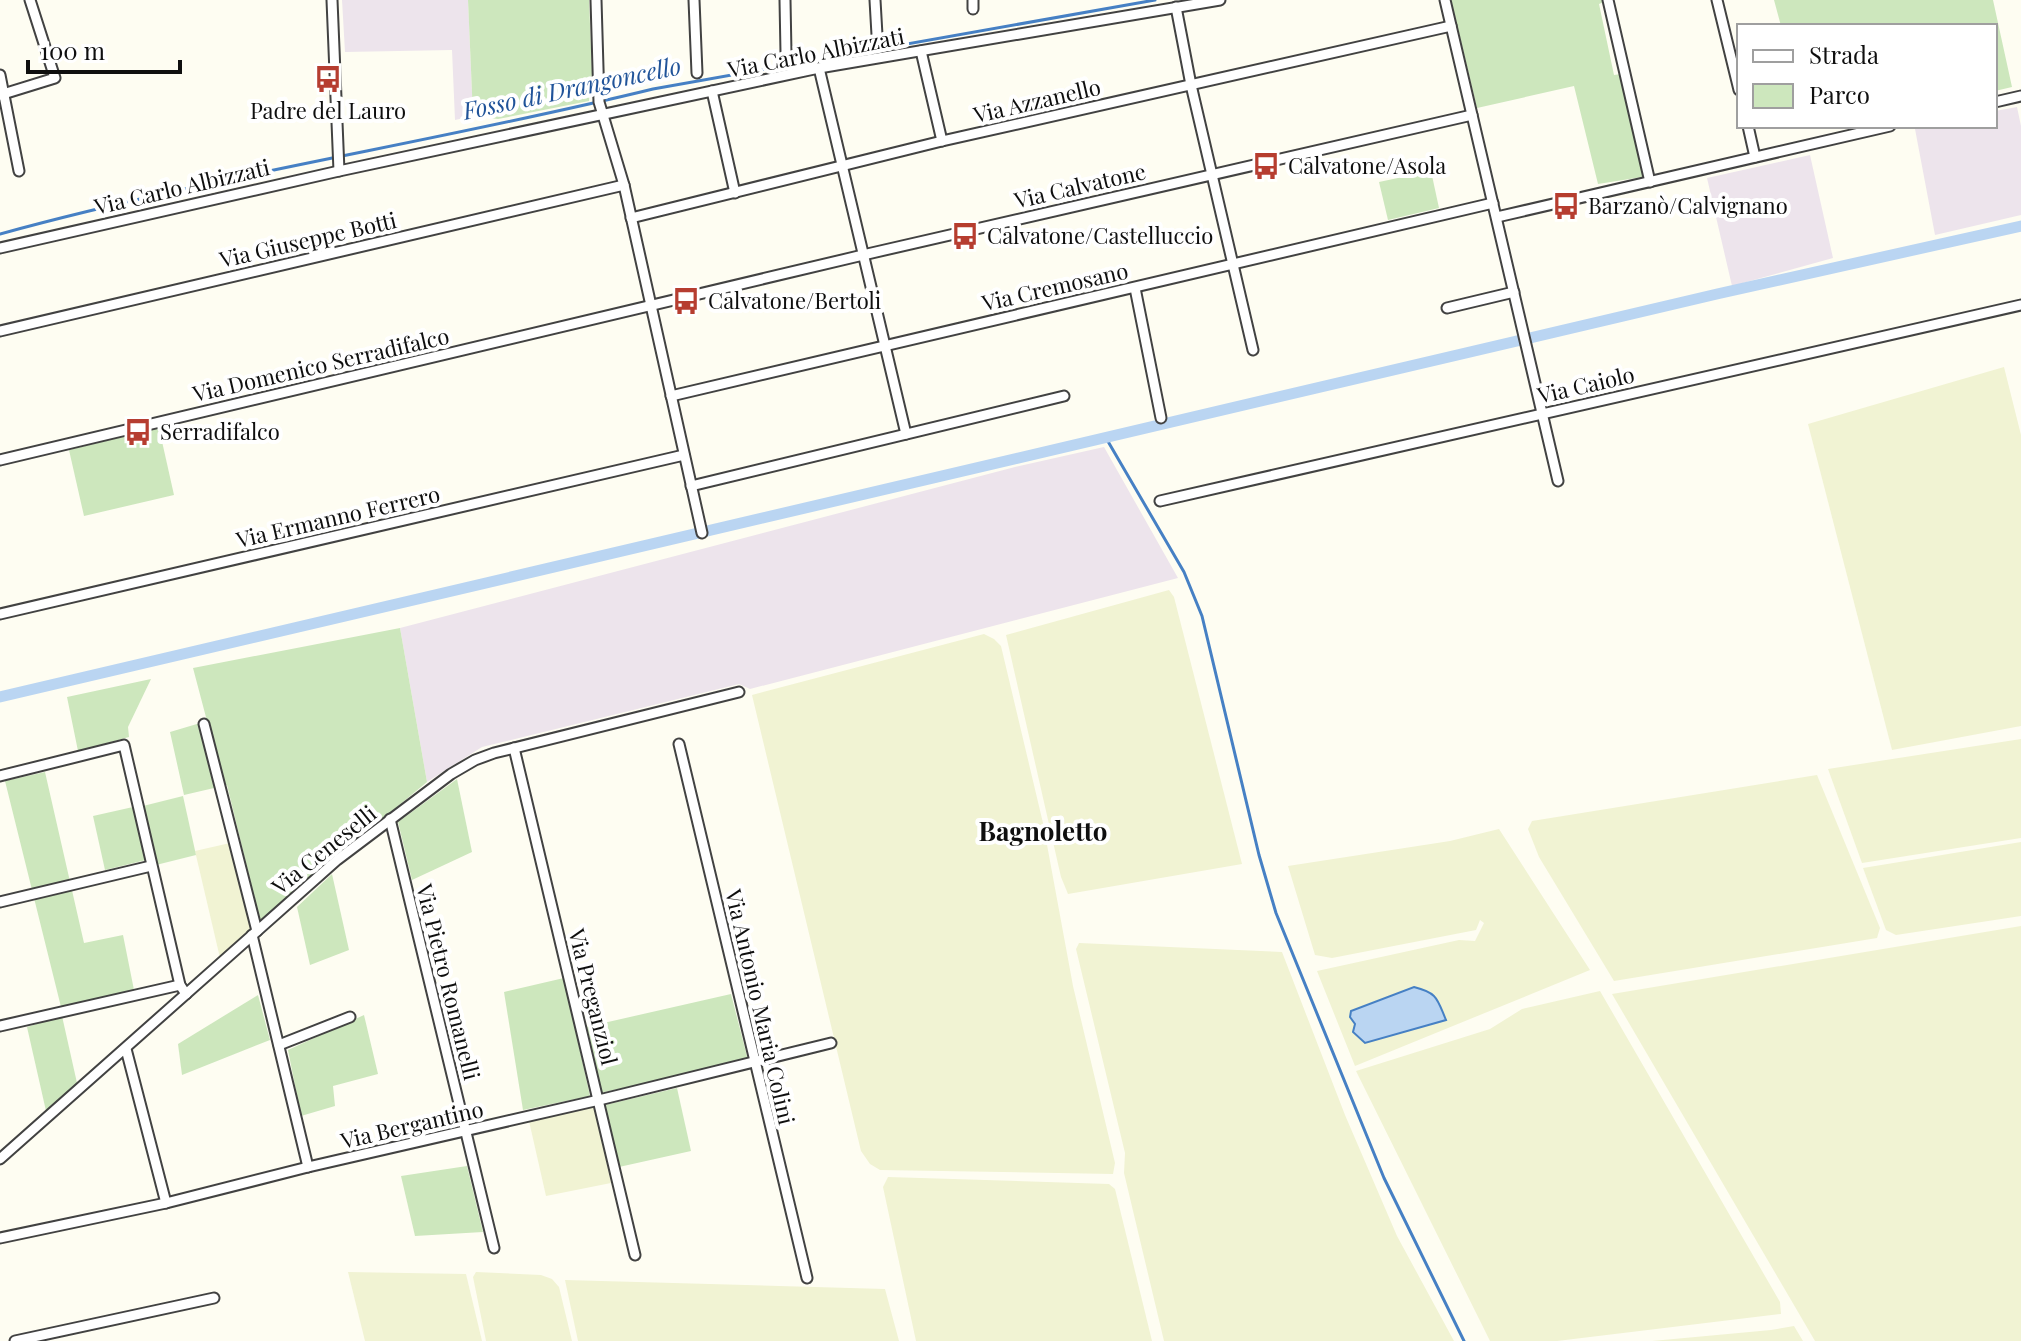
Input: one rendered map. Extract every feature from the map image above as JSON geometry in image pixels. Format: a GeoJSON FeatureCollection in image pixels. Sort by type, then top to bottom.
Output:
{"type":"FeatureCollection","features":[{"type":"Feature","properties":{"kind":"street"},"geometry":{"type":"LineString","coordinates":[[2,95],[55,78],[30,0]]}},
{"type":"Feature","properties":{"kind":"street"},"geometry":{"type":"LineString","coordinates":[[332,0],[339,171]]}},
{"type":"Feature","properties":{"kind":"street"},"geometry":{"type":"LineString","coordinates":[[596,0],[598,90],[624,185],[702,533]]}},
{"type":"Feature","properties":{"kind":"street"},"geometry":{"type":"LineString","coordinates":[[694,0],[697,73]]}},
{"type":"Feature","properties":{"kind":"street"},"geometry":{"type":"LineString","coordinates":[[785,0],[786,53]]}},
{"type":"Feature","properties":{"kind":"street"},"geometry":{"type":"LineString","coordinates":[[875,0],[877,35]]}},
{"type":"Feature","properties":{"kind":"street","name":"Via Carlo Albizzati"},"geometry":{"type":"LineString","coordinates":[[0,248],[339,171],[819,68],[1220,0]]}},
{"type":"Feature","properties":{"kind":"street"},"geometry":{"type":"LineString","coordinates":[[1445,0],[1558,481]]}},
{"type":"Feature","properties":{"kind":"street"},"geometry":{"type":"LineString","coordinates":[[1608,0],[1650,182]]}},
{"type":"Feature","properties":{"kind":"street"},"geometry":{"type":"LineString","coordinates":[[1717,0],[1737,82]]}},
{"type":"Feature","properties":{"kind":"street"},"geometry":{"type":"LineString","coordinates":[[1176,7],[1191,85],[1253,350]]}},
{"type":"Feature","properties":{"kind":"street","name":"Via Azzanello"},"geometry":{"type":"LineString","coordinates":[[631,218],[942,141],[1451,26]]}},
{"type":"Feature","properties":{"kind":"street"},"geometry":{"type":"LineString","coordinates":[[921,51],[942,141]]}},
{"type":"Feature","properties":{"kind":"street"},"geometry":{"type":"LineString","coordinates":[[819,68],[906,434]]}},
{"type":"Feature","properties":{"kind":"street"},"geometry":{"type":"LineString","coordinates":[[0,75],[19,171]]}},
{"type":"Feature","properties":{"kind":"street"},"geometry":{"type":"LineString","coordinates":[[712,91],[735,193]]}},
{"type":"Feature","properties":{"kind":"street"},"geometry":{"type":"LineString","coordinates":[[1997,102],[2021,96]]}},
{"type":"Feature","properties":{"kind":"street","name":"Via Calvatone"},"geometry":{"type":"LineString","coordinates":[[650,305],[1472,115]]}},
{"type":"Feature","properties":{"kind":"street"},"geometry":{"type":"LineString","coordinates":[[1748,128],[1755,157]]}},
{"type":"Feature","properties":{"kind":"street"},"geometry":{"type":"LineString","coordinates":[[1497,217],[1881,128]]}},
{"type":"Feature","properties":{"kind":"street","name":"Via Giuseppe Botti"},"geometry":{"type":"LineString","coordinates":[[0,331],[624,185]]}},
{"type":"Feature","properties":{"kind":"street","name":"Via Cremosano"},"geometry":{"type":"LineString","coordinates":[[671,396],[1493,203]]}},
{"type":"Feature","properties":{"kind":"street"},"geometry":{"type":"LineString","coordinates":[[1135,288],[1161,418]]}},
{"type":"Feature","properties":{"kind":"street"},"geometry":{"type":"LineString","coordinates":[[1447,308],[1514,292]]}},
{"type":"Feature","properties":{"kind":"street","name":"Via Domenico Serradifalco"},"geometry":{"type":"LineString","coordinates":[[0,460],[650,305]]}},
{"type":"Feature","properties":{"kind":"street","name":"Via Caiolo"},"geometry":{"type":"LineString","coordinates":[[1160,501],[2021,305]]}},
{"type":"Feature","properties":{"kind":"street"},"geometry":{"type":"LineString","coordinates":[[691,486],[1064,396]]}},
{"type":"Feature","properties":{"kind":"street","name":"Via Ermanno Ferrero"},"geometry":{"type":"LineString","coordinates":[[0,614],[684,455]]}},
{"type":"Feature","properties":{"kind":"street","name":"Via Ceneselli"},"geometry":{"type":"LineString","coordinates":[[0,1159],[126,1049],[183,990],[254,933],[317,876],[464,766],[490,754],[739,692]]}},
{"type":"Feature","properties":{"kind":"street"},"geometry":{"type":"LineString","coordinates":[[204,724],[308,1167]]}},
{"type":"Feature","properties":{"kind":"street","name":"Via Antonio Maria Colini"},"geometry":{"type":"LineString","coordinates":[[679,744],[807,1278]]}},
{"type":"Feature","properties":{"kind":"street"},"geometry":{"type":"LineString","coordinates":[[0,776],[124,745],[183,990],[0,1026]]}},
{"type":"Feature","properties":{"kind":"street","name":"Via Preganziol"},"geometry":{"type":"LineString","coordinates":[[514,748],[635,1255]]}},
{"type":"Feature","properties":{"kind":"street","name":"Via Pietro Romanelli"},"geometry":{"type":"LineString","coordinates":[[390,819],[494,1248]]}},
{"type":"Feature","properties":{"kind":"street"},"geometry":{"type":"LineString","coordinates":[[0,902],[151,866]]}},
{"type":"Feature","properties":{"kind":"street"},"geometry":{"type":"LineString","coordinates":[[279,1045],[350,1017]]}},
{"type":"Feature","properties":{"kind":"street","name":"Via Bergantino"},"geometry":{"type":"LineString","coordinates":[[0,1238],[166,1203],[831,1043]]}},
{"type":"Feature","properties":{"kind":"street"},"geometry":{"type":"LineString","coordinates":[[126,1049],[166,1203]]}},
{"type":"Feature","properties":{"kind":"street"},"geometry":{"type":"LineString","coordinates":[[15,1341],[214,1298]]}},
{"type":"Feature","properties":{"kind":"shaded area"},"geometry":{"type":"Polygon","coordinates":[[[342,0],[468,0],[473,116],[455,120],[452,50],[345,52],[342,0]]]}},
{"type":"Feature","properties":{"kind":"shaded area"},"geometry":{"type":"Polygon","coordinates":[[[2017,107],[2021,126],[2021,215],[1935,235],[1915,129],[1997,128],[1997,111],[2017,107]]]}},
{"type":"Feature","properties":{"kind":"shaded area"},"geometry":{"type":"Polygon","coordinates":[[[1810,155],[1833,258],[1732,286],[1707,178],[1810,155]]]}},
{"type":"Feature","properties":{"kind":"shaded area"},"geometry":{"type":"Polygon","coordinates":[[[1104,447],[1178,578],[750,689],[739,684],[482,747],[427,782],[400,628],[1015,467],[1104,447]]]}},
{"type":"Feature","properties":{"kind":"green space"},"geometry":{"type":"Polygon","coordinates":[[[468,0],[589,0],[592,73],[589,101],[498,119],[473,116],[468,0]]]}},
{"type":"Feature","properties":{"kind":"green space"},"geometry":{"type":"Polygon","coordinates":[[[1451,0],[1604,0],[1599,4],[1614,75],[1621,74],[1644,174],[1642,177],[1598,184],[1574,86],[1477,108],[1451,0]]]}},
{"type":"Feature","properties":{"kind":"green space"},"geometry":{"type":"Polygon","coordinates":[[[1774,0],[1993,0],[2012,87],[1997,91],[1997,24],[1780,24],[1774,0]]]}},
{"type":"Feature","properties":{"kind":"green space"},"geometry":{"type":"Polygon","coordinates":[[[1431,171],[1439,208],[1388,220],[1379,182],[1431,171]]]}},
{"type":"Feature","properties":{"kind":"green space"},"geometry":{"type":"Polygon","coordinates":[[[2004,367],[2021,435],[2021,726],[1892,750],[1808,424],[2004,367]]]}},
{"type":"Feature","properties":{"kind":"green space"},"geometry":{"type":"Polygon","coordinates":[[[159,428],[174,495],[84,516],[69,450],[159,428]]]}},
{"type":"Feature","properties":{"kind":"green space"},"geometry":{"type":"Polygon","coordinates":[[[1169,590],[1174,597],[1242,864],[1068,894],[1061,877],[1006,635],[1169,590]]]}},
{"type":"Feature","properties":{"kind":"green space"},"geometry":{"type":"Polygon","coordinates":[[[400,628],[427,782],[260,921],[227,785],[184,795],[170,732],[207,721],[193,668],[400,628]]]}},
{"type":"Feature","properties":{"kind":"green space"},"geometry":{"type":"Polygon","coordinates":[[[984,634],[1001,646],[1043,823],[1073,986],[1115,1163],[1113,1174],[880,1170],[870,1164],[861,1151],[752,695],[984,634]]]}},
{"type":"Feature","properties":{"kind":"green space"},"geometry":{"type":"Polygon","coordinates":[[[151,679],[128,727],[129,737],[78,751],[67,697],[151,679]]]}},
{"type":"Feature","properties":{"kind":"green space"},"geometry":{"type":"Polygon","coordinates":[[[2021,739],[2021,838],[1862,863],[1828,769],[2021,739]]]}},
{"type":"Feature","properties":{"kind":"green space"},"geometry":{"type":"Polygon","coordinates":[[[45,772],[84,943],[123,935],[134,990],[61,1007],[5,781],[45,772]]]}},
{"type":"Feature","properties":{"kind":"green space"},"geometry":{"type":"Polygon","coordinates":[[[1817,775],[1880,928],[1877,938],[1614,981],[1539,857],[1528,829],[1532,821],[1817,775]]]}},
{"type":"Feature","properties":{"kind":"green space"},"geometry":{"type":"Polygon","coordinates":[[[457,779],[472,852],[412,880],[398,822],[457,779]]]}},
{"type":"Feature","properties":{"kind":"green space"},"geometry":{"type":"Polygon","coordinates":[[[183,796],[196,855],[156,865],[143,806],[183,796]]]}},
{"type":"Feature","properties":{"kind":"green space"},"geometry":{"type":"Polygon","coordinates":[[[133,807],[146,860],[105,870],[93,816],[133,807]]]}},
{"type":"Feature","properties":{"kind":"green space"},"geometry":{"type":"Polygon","coordinates":[[[1499,829],[1590,970],[1355,1066],[1317,971],[1459,940],[1475,941],[1484,923],[1480,920],[1476,930],[1332,958],[1315,955],[1288,866],[1450,841],[1499,829]]]}},
{"type":"Feature","properties":{"kind":"green space"},"geometry":{"type":"Polygon","coordinates":[[[2021,842],[2021,916],[1896,935],[1886,930],[1863,868],[2021,842]]]}},
{"type":"Feature","properties":{"kind":"green space"},"geometry":{"type":"Polygon","coordinates":[[[230,843],[251,928],[220,958],[195,851],[230,843]]]}},
{"type":"Feature","properties":{"kind":"green space"},"geometry":{"type":"Polygon","coordinates":[[[332,874],[349,950],[310,965],[297,907],[332,874]]]}},
{"type":"Feature","properties":{"kind":"green space"},"geometry":{"type":"Polygon","coordinates":[[[2021,926],[2021,1341],[1815,1341],[1612,994],[2021,926]]]}},
{"type":"Feature","properties":{"kind":"green space"},"geometry":{"type":"Polygon","coordinates":[[[1079,943],[1282,952],[1345,1115],[1397,1236],[1454,1341],[1164,1341],[1124,1173],[1125,1153],[1076,949],[1079,943]]]}},
{"type":"Feature","properties":{"kind":"green space"},"geometry":{"type":"Polygon","coordinates":[[[564,978],[590,1096],[523,1110],[504,992],[564,978]]]}},
{"type":"Feature","properties":{"kind":"green space"},"geometry":{"type":"Polygon","coordinates":[[[1600,991],[1780,1302],[1781,1314],[1557,1341],[1490,1341],[1356,1071],[1490,1029],[1522,1009],[1600,991]]]}},
{"type":"Feature","properties":{"kind":"green space"},"geometry":{"type":"Polygon","coordinates":[[[731,994],[748,1060],[600,1093],[586,1027],[731,994]]]}},
{"type":"Feature","properties":{"kind":"green space"},"geometry":{"type":"Polygon","coordinates":[[[258,995],[270,1040],[182,1075],[178,1044],[258,995]]]}},
{"type":"Feature","properties":{"kind":"green space"},"geometry":{"type":"Polygon","coordinates":[[[364,1015],[378,1074],[333,1086],[335,1106],[301,1116],[288,1050],[364,1015]]]}},
{"type":"Feature","properties":{"kind":"green space"},"geometry":{"type":"Polygon","coordinates":[[[62,1016],[77,1083],[46,1111],[27,1027],[62,1016]]]}},
{"type":"Feature","properties":{"kind":"green space"},"geometry":{"type":"Polygon","coordinates":[[[677,1088],[691,1151],[619,1167],[605,1105],[677,1088]]]}},
{"type":"Feature","properties":{"kind":"green space"},"geometry":{"type":"Polygon","coordinates":[[[594,1106],[611,1183],[546,1196],[529,1121],[594,1106]]]}},
{"type":"Feature","properties":{"kind":"green space"},"geometry":{"type":"Polygon","coordinates":[[[467,1166],[483,1232],[415,1236],[401,1176],[467,1166]]]}},
{"type":"Feature","properties":{"kind":"green space"},"geometry":{"type":"Polygon","coordinates":[[[888,1177],[1109,1184],[1115,1189],[1152,1341],[916,1341],[883,1187],[888,1177]]]}},
{"type":"Feature","properties":{"kind":"green space"},"geometry":{"type":"Polygon","coordinates":[[[348,1272],[466,1274],[482,1341],[365,1341],[348,1272]]]}},
{"type":"Feature","properties":{"kind":"green space"},"geometry":{"type":"Polygon","coordinates":[[[476,1272],[541,1275],[552,1279],[559,1287],[572,1341],[486,1341],[473,1277],[476,1272]]]}},
{"type":"Feature","properties":{"kind":"green space"},"geometry":{"type":"Polygon","coordinates":[[[565,1280],[885,1289],[899,1341],[578,1341],[565,1280]]]}},
{"type":"Feature","properties":{"kind":"green space"},"geometry":{"type":"Polygon","coordinates":[[[1794,1326],[1803,1341],[1652,1341],[1771,1330],[1794,1326]]]}},
{"type":"Feature","properties":{"kind":"water"},"geometry":{"type":"Polygon","coordinates":[[[1414,987],[1436,998],[1446,1020],[1365,1043],[1353,1032],[1355,1024],[1350,1017],[1351,1011],[1414,987]]]}},
{"type":"Feature","properties":{"kind":"waterway","name":"Fosso di Drangoncello"},"geometry":{"type":"LineString","coordinates":[[0,234],[162,194],[653,89],[1155,0]]}},
{"type":"Feature","properties":{"kind":"waterway"},"geometry":{"type":"LineString","coordinates":[[0,697],[1717,294],[2021,226]]}},
{"type":"Feature","properties":{"kind":"waterway"},"geometry":{"type":"LineString","coordinates":[[1106,438],[1184,572],[1202,616],[1259,855],[1276,913],[1384,1178],[1464,1341]]}},
{"type":"Feature","properties":{"kind":"place","name":"Padre del Lauro"},"geometry":{"type":"Point","coordinates":[328,79]}},
{"type":"Feature","properties":{"kind":"place","name":"Calvatone/Asola"},"geometry":{"type":"Point","coordinates":[1266,166]}},
{"type":"Feature","properties":{"kind":"place","name":"Barzanò/Calvignano"},"geometry":{"type":"Point","coordinates":[1566,206]}},
{"type":"Feature","properties":{"kind":"place","name":"Calvatone/Castelluccio"},"geometry":{"type":"Point","coordinates":[965,236]}},
{"type":"Feature","properties":{"kind":"place","name":"Calvatone/Bertoli"},"geometry":{"type":"Point","coordinates":[686,301]}},
{"type":"Feature","properties":{"kind":"place","name":"Serradifalco"},"geometry":{"type":"Point","coordinates":[138,432]}},
{"type":"Feature","properties":{"kind":"district","name":"Bagnoletto"},"geometry":{"type":"Point","coordinates":[1043,832]}}]}
